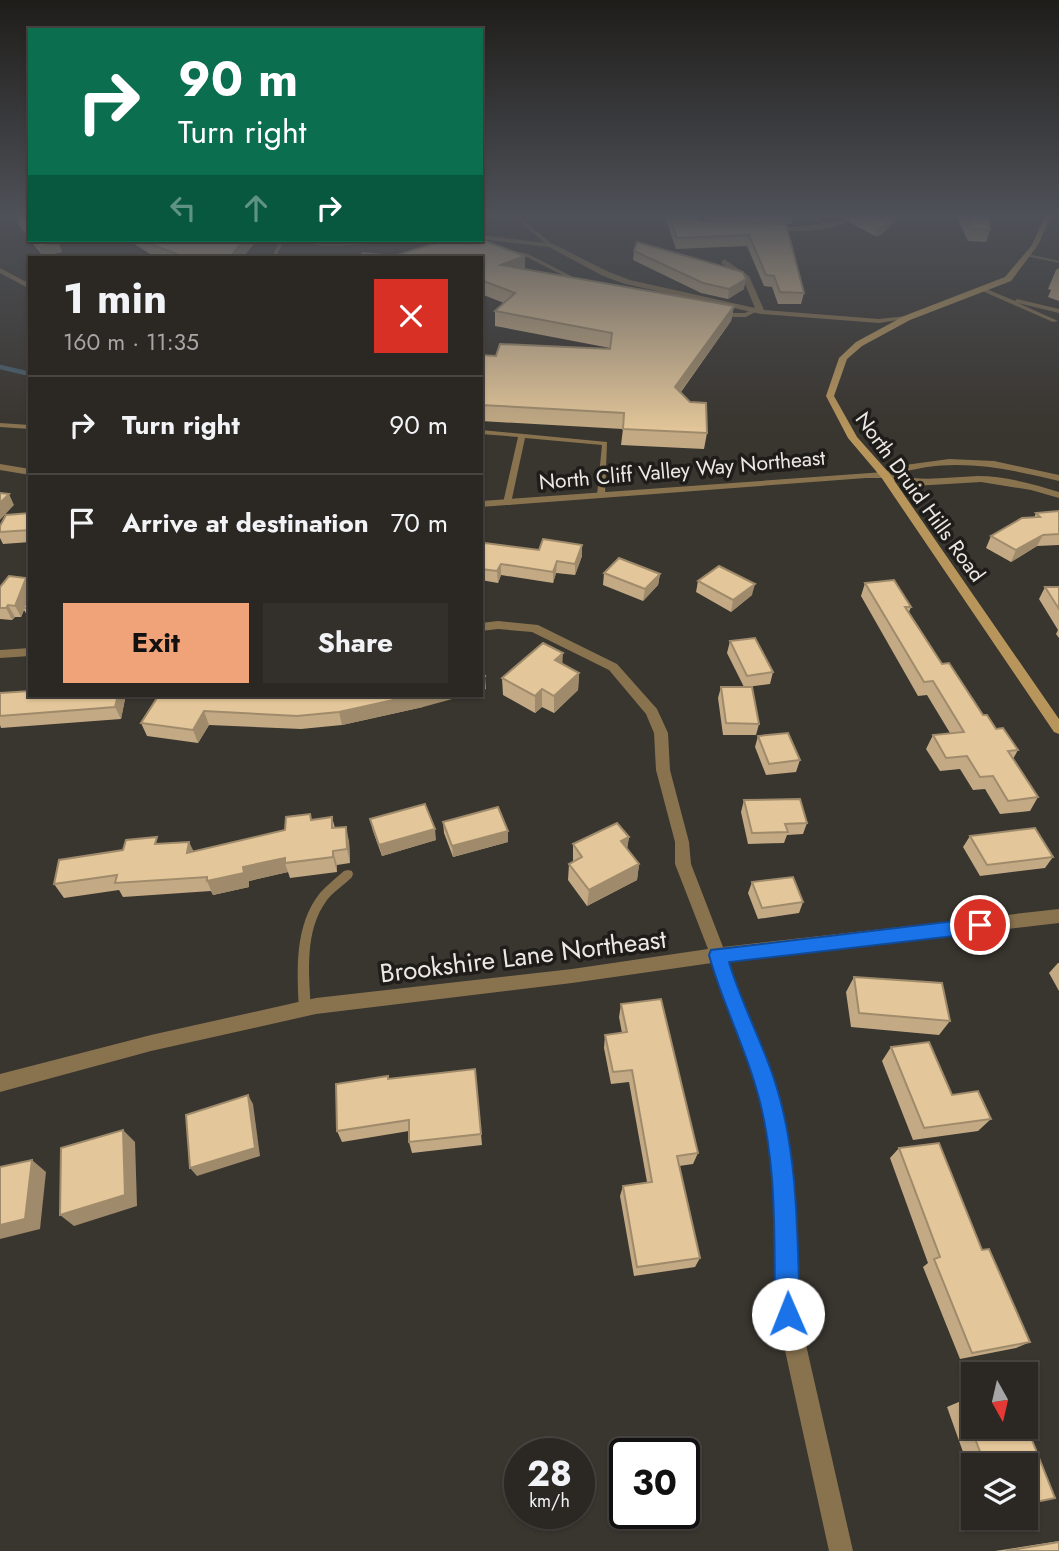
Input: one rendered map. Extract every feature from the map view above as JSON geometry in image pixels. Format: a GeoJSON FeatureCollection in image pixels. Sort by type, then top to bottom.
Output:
{"type":"FeatureCollection","features":[{"type":"Feature","properties":{"kind":"main road","name":"North Druid Hills Road"},"geometry":{"type":"LineString","coordinates":[[989,286],[906,318],[859,344],[844,358],[830,396],[843,427],[860,450],[885,475],[1059,729]]}},
{"type":"Feature","properties":{"kind":"street"},"geometry":{"type":"LineString","coordinates":[[648,286],[758,311],[879,321],[906,318]]}},
{"type":"Feature","properties":{"kind":"street"},"geometry":{"type":"LineString","coordinates":[[749,286],[758,311]]}},
{"type":"Feature","properties":{"kind":"street"},"geometry":{"type":"LineString","coordinates":[[885,475],[905,466],[973,462],[1008,466],[1059,478]]}},
{"type":"Feature","properties":{"kind":"street"},"geometry":{"type":"LineString","coordinates":[[0,467],[28,472]]}},
{"type":"Feature","properties":{"kind":"street"},"geometry":{"type":"LineString","coordinates":[[885,475],[914,483],[995,481],[1059,495]]}},
{"type":"Feature","properties":{"kind":"street","name":"North Cliff Valley Way Northeast"},"geometry":{"type":"LineString","coordinates":[[483,504],[715,484],[885,475]]}},
{"type":"Feature","properties":{"kind":"street"},"geometry":{"type":"LineString","coordinates":[[483,627],[534,628],[613,667],[652,712],[661,733],[663,770],[682,842],[683,864],[718,955],[728,990],[765,1081],[778,1139],[785,1208],[788,1314],[841,1551]]}},
{"type":"Feature","properties":{"kind":"street"},"geometry":{"type":"LineString","coordinates":[[0,654],[28,652]]}},
{"type":"Feature","properties":{"kind":"street","name":"Brookshire Lane Northeast"},"geometry":{"type":"LineString","coordinates":[[0,1083],[150,1044],[305,1009],[718,955],[1059,916]]}},
{"type":"Feature","properties":{"kind":"lane"},"geometry":{"type":"LineString","coordinates":[[982,289],[1055,321]]}},
{"type":"Feature","properties":{"kind":"lane"},"geometry":{"type":"LineString","coordinates":[[1002,298],[1059,311]]}},
{"type":"Feature","properties":{"kind":"lane"},"geometry":{"type":"LineString","coordinates":[[716,314],[728,317],[758,311]]}},
{"type":"Feature","properties":{"kind":"lane"},"geometry":{"type":"LineString","coordinates":[[0,425],[28,427]]}},
{"type":"Feature","properties":{"kind":"lane"},"geometry":{"type":"LineString","coordinates":[[483,432],[605,443],[601,495]]}},
{"type":"Feature","properties":{"kind":"lane"},"geometry":{"type":"LineString","coordinates":[[507,503],[522,435]]}},
{"type":"Feature","properties":{"kind":"lane"},"geometry":{"type":"LineString","coordinates":[[305,1009],[302,966],[306,933],[321,900],[348,874]]}},
{"type":"Feature","properties":{"kind":"building"},"geometry":{"type":"Polygon","coordinates":[[[498,286],[623,286],[734,306],[675,387],[690,402],[706,403],[707,433],[623,429],[624,413],[483,405],[483,355],[496,356],[500,344],[610,349],[612,333],[495,311],[515,293],[498,286]]]}},
{"type":"Feature","properties":{"kind":"building"},"geometry":{"type":"Polygon","coordinates":[[[778,286],[802,286],[804,293],[780,292],[778,286]]]}},
{"type":"Feature","properties":{"kind":"building"},"geometry":{"type":"Polygon","coordinates":[[[0,493],[9,494],[0,503],[0,493]]]}},
{"type":"Feature","properties":{"kind":"building"},"geometry":{"type":"Polygon","coordinates":[[[1059,511],[1059,534],[1043,535],[1016,550],[991,536],[1022,518],[1040,517],[1036,513],[1059,511]]]}},
{"type":"Feature","properties":{"kind":"building"},"geometry":{"type":"Polygon","coordinates":[[[28,513],[28,530],[0,532],[6,515],[28,513]]]}},
{"type":"Feature","properties":{"kind":"building"},"geometry":{"type":"Polygon","coordinates":[[[543,539],[582,545],[575,564],[557,561],[553,572],[501,564],[497,571],[483,569],[485,543],[539,550],[543,539]]]}},
{"type":"Feature","properties":{"kind":"building"},"geometry":{"type":"Polygon","coordinates":[[[619,558],[660,574],[645,589],[604,573],[619,558]]]}},
{"type":"Feature","properties":{"kind":"building"},"geometry":{"type":"Polygon","coordinates":[[[719,566],[755,584],[733,600],[698,581],[719,566]]]}},
{"type":"Feature","properties":{"kind":"building"},"geometry":{"type":"Polygon","coordinates":[[[9,576],[26,578],[15,606],[0,608],[0,587],[9,576]]]}},
{"type":"Feature","properties":{"kind":"building"},"geometry":{"type":"Polygon","coordinates":[[[894,580],[911,607],[905,607],[942,664],[949,663],[983,715],[987,715],[996,729],[1003,728],[1018,750],[1008,751],[1038,797],[1008,801],[993,776],[980,777],[967,756],[946,758],[933,735],[964,732],[933,681],[924,682],[865,583],[894,580]]]}},
{"type":"Feature","properties":{"kind":"building"},"geometry":{"type":"Polygon","coordinates":[[[1045,587],[1059,587],[1059,609],[1045,587]]]}},
{"type":"Feature","properties":{"kind":"building"},"geometry":{"type":"Polygon","coordinates":[[[755,638],[773,672],[747,676],[730,641],[755,638]]]}},
{"type":"Feature","properties":{"kind":"building"},"geometry":{"type":"Polygon","coordinates":[[[543,643],[563,653],[555,660],[579,673],[554,696],[542,689],[535,696],[502,678],[543,643]]]}},
{"type":"Feature","properties":{"kind":"building"},"geometry":{"type":"Polygon","coordinates":[[[721,687],[752,687],[759,724],[726,723],[721,687]]]}},
{"type":"Feature","properties":{"kind":"building"},"geometry":{"type":"Polygon","coordinates":[[[28,691],[28,697],[118,697],[115,707],[0,716],[0,693],[28,691]]]}},
{"type":"Feature","properties":{"kind":"building"},"geometry":{"type":"Polygon","coordinates":[[[158,697],[407,697],[339,712],[297,716],[204,711],[193,730],[141,723],[158,697]]]}},
{"type":"Feature","properties":{"kind":"building"},"geometry":{"type":"Polygon","coordinates":[[[788,733],[800,760],[769,764],[758,736],[788,733]]]}},
{"type":"Feature","properties":{"kind":"building"},"geometry":{"type":"Polygon","coordinates":[[[800,799],[807,823],[785,824],[788,832],[752,833],[744,800],[800,799]]]}},
{"type":"Feature","properties":{"kind":"building"},"geometry":{"type":"Polygon","coordinates":[[[425,804],[435,829],[379,845],[370,819],[425,804]]]}},
{"type":"Feature","properties":{"kind":"building"},"geometry":{"type":"Polygon","coordinates":[[[498,807],[508,831],[452,846],[443,822],[498,807]]]}},
{"type":"Feature","properties":{"kind":"building"},"geometry":{"type":"Polygon","coordinates":[[[310,814],[311,820],[332,817],[332,828],[346,827],[347,849],[333,851],[333,857],[285,863],[285,858],[243,867],[244,873],[207,881],[207,877],[115,883],[117,875],[54,884],[59,860],[123,850],[126,840],[157,837],[155,844],[189,842],[187,853],[285,830],[286,817],[310,814]]]}},
{"type":"Feature","properties":{"kind":"building"},"geometry":{"type":"Polygon","coordinates":[[[617,823],[629,837],[621,841],[639,864],[589,890],[569,864],[582,857],[573,844],[617,823]]]}},
{"type":"Feature","properties":{"kind":"building"},"geometry":{"type":"Polygon","coordinates":[[[1035,828],[1053,857],[987,865],[970,836],[1035,828]]]}},
{"type":"Feature","properties":{"kind":"building"},"geometry":{"type":"Polygon","coordinates":[[[793,877],[803,902],[762,908],[752,882],[793,877]]]}},
{"type":"Feature","properties":{"kind":"building"},"geometry":{"type":"Polygon","coordinates":[[[854,977],[942,983],[950,1021],[859,1013],[854,977]]]}},
{"type":"Feature","properties":{"kind":"building"},"geometry":{"type":"Polygon","coordinates":[[[661,999],[698,1153],[677,1156],[700,1258],[637,1267],[623,1186],[652,1182],[632,1070],[613,1072],[605,1035],[627,1032],[621,1004],[661,999]]]}},
{"type":"Feature","properties":{"kind":"building"},"geometry":{"type":"Polygon","coordinates":[[[929,1042],[952,1095],[978,1091],[991,1119],[924,1128],[891,1047],[929,1042]]]}},
{"type":"Feature","properties":{"kind":"building"},"geometry":{"type":"Polygon","coordinates":[[[475,1069],[481,1134],[409,1142],[409,1120],[337,1131],[336,1084],[388,1076],[388,1079],[475,1069]]]}},
{"type":"Feature","properties":{"kind":"building"},"geometry":{"type":"Polygon","coordinates":[[[248,1095],[255,1148],[190,1168],[186,1115],[248,1095]]]}},
{"type":"Feature","properties":{"kind":"building"},"geometry":{"type":"Polygon","coordinates":[[[123,1130],[125,1195],[60,1215],[61,1148],[123,1130]]]}},
{"type":"Feature","properties":{"kind":"building"},"geometry":{"type":"Polygon","coordinates":[[[939,1143],[982,1250],[989,1249],[1030,1342],[972,1353],[934,1259],[940,1257],[899,1148],[939,1143]]]}},
{"type":"Feature","properties":{"kind":"building"},"geometry":{"type":"Polygon","coordinates":[[[32,1160],[25,1219],[0,1225],[0,1167],[32,1160]]]}},
{"type":"Feature","properties":{"kind":"building"},"geometry":{"type":"Polygon","coordinates":[[[975,1439],[1032,1439],[1037,1453],[980,1453],[975,1439]]]}},
{"type":"Feature","properties":{"kind":"building"},"geometry":{"type":"Polygon","coordinates":[[[1038,1455],[1055,1498],[1038,1502],[1038,1455]]]}},
{"type":"Feature","properties":{"kind":"building"},"geometry":{"type":"Polygon","coordinates":[[[1059,1542],[1059,1551],[1006,1551],[1059,1542]]]}},
{"type":"Feature","properties":{"kind":"waterway"},"geometry":{"type":"LineString","coordinates":[[0,367],[28,374]]}},
{"type":"Feature","properties":{"kind":"route"},"geometry":{"type":"LineString","coordinates":[[788,1314],[785,1208],[778,1139],[765,1081],[728,990],[718,955],[980,925]]}}]}
